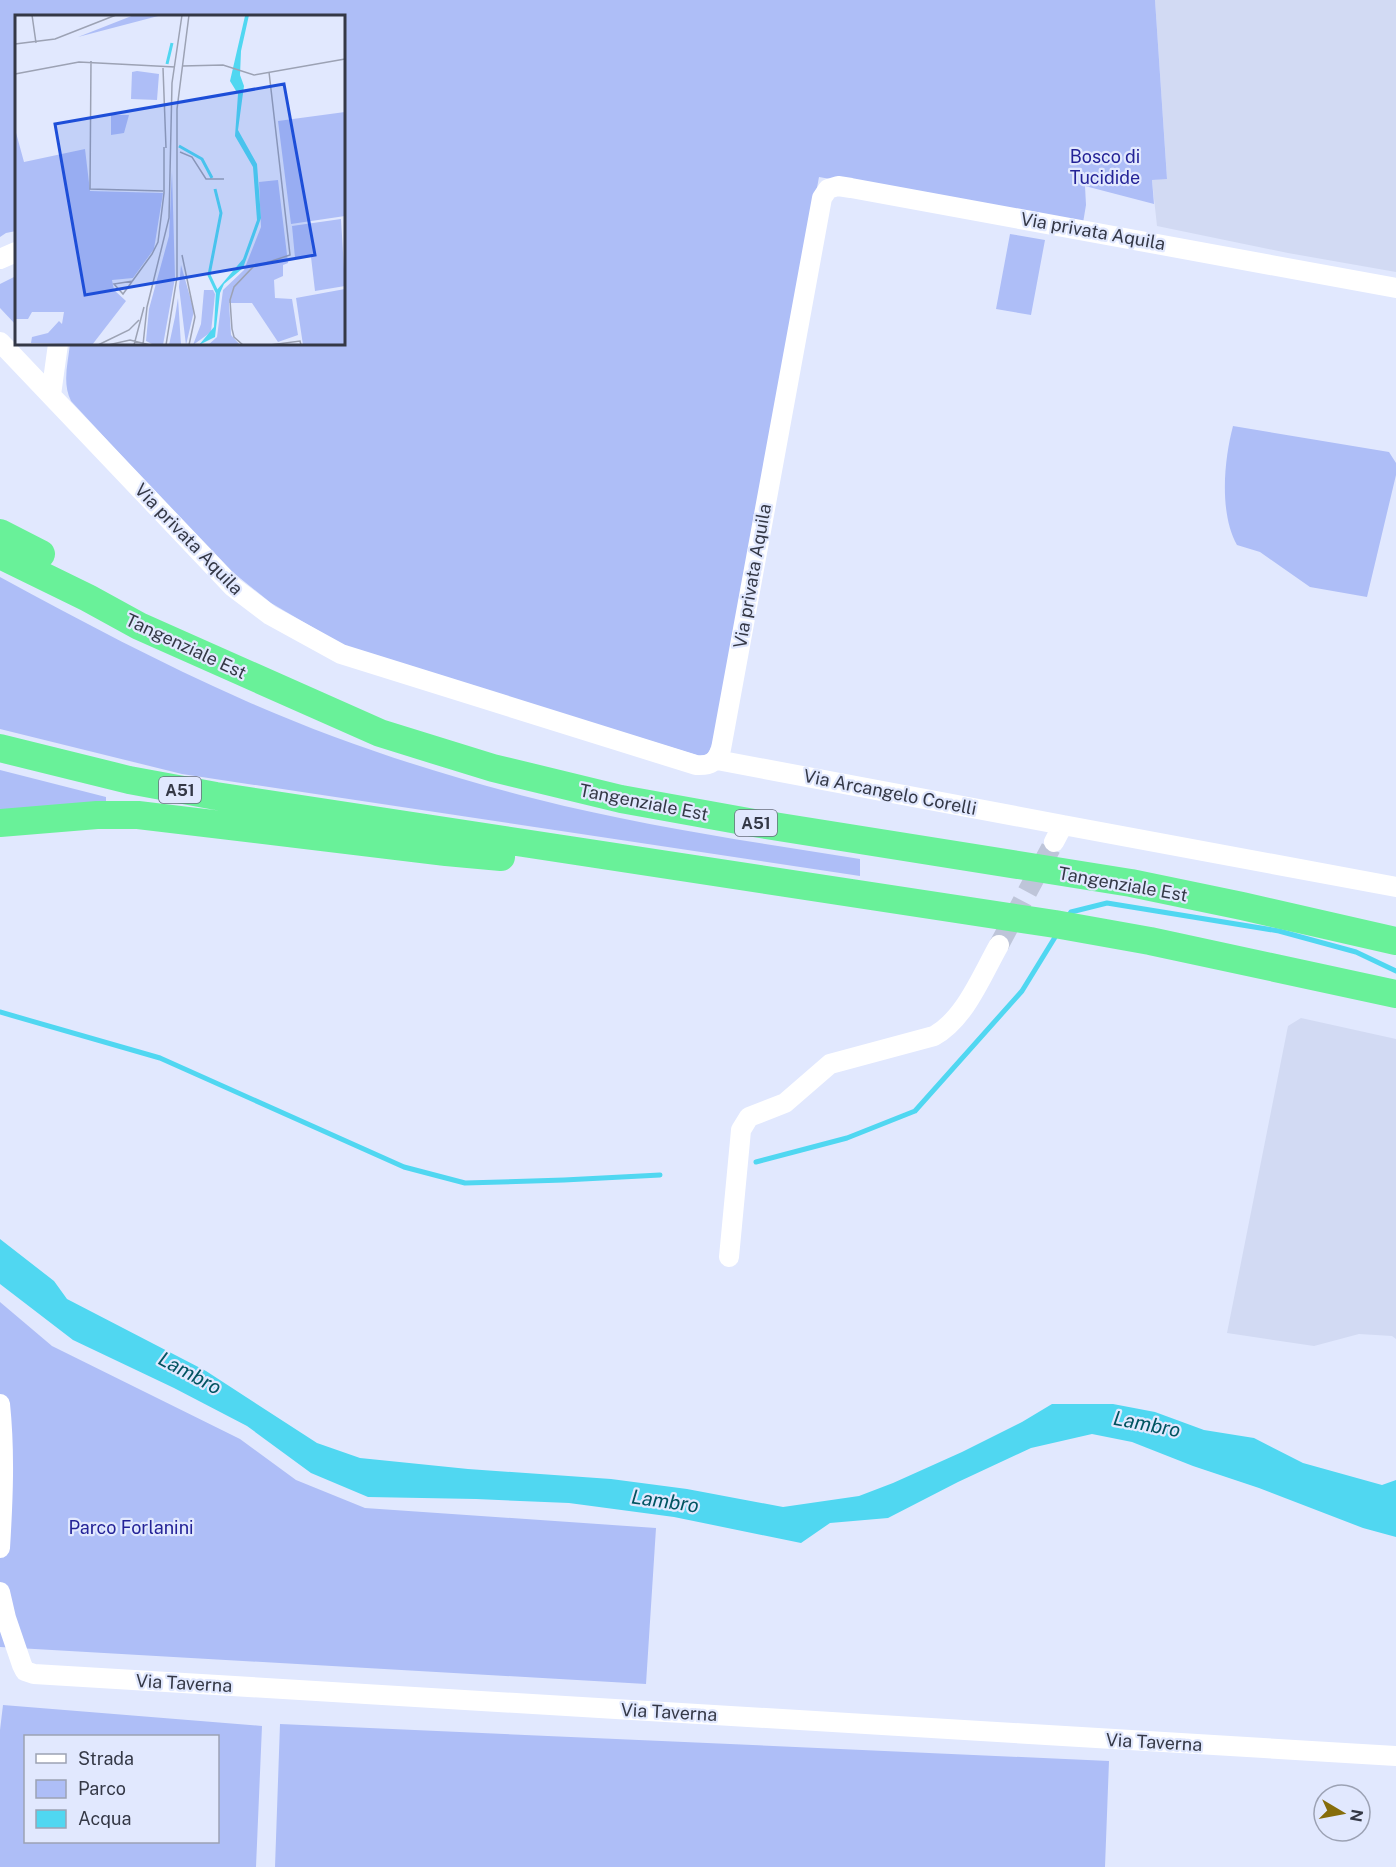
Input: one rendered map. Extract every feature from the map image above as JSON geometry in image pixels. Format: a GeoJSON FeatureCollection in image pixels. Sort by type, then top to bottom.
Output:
{"type":"FeatureCollection","features":[{"type":"Feature","properties":{"kind":"highway","name":"Tangenziale Est"},"geometry":{"type":"LineString","coordinates":[[6,547],[88,598],[139,626],[380,733],[493,768],[643,803],[1131,884],[1242,906],[1396,941]]}},
{"type":"Feature","properties":{"kind":"highway","name":"A51"},"geometry":{"type":"LineString","coordinates":[[0,748],[129,780],[216,796],[348,828],[764,879],[1150,941],[1396,994]]}},
{"type":"Feature","properties":{"kind":"highway"},"geometry":{"type":"LineString","coordinates":[[0,823],[98,815],[138,815],[348,828]]}},
{"type":"Feature","properties":{"kind":"street","name":"Via privata Aquila"},"geometry":{"type":"LineString","coordinates":[[0,342],[233,587],[270,615],[341,654],[696,765],[706,766],[717,760],[721,749],[822,198],[828,189],[838,186],[851,188],[1396,288]]}},
{"type":"Feature","properties":{"kind":"street"},"geometry":{"type":"LineString","coordinates":[[0,259],[15,252]]}},
{"type":"Feature","properties":{"kind":"street"},"geometry":{"type":"LineString","coordinates":[[51,394],[58,345]]}},
{"type":"Feature","properties":{"kind":"street","name":"Via Arcangelo Corelli"},"geometry":{"type":"LineString","coordinates":[[717,760],[1059,833],[1396,887]]}},
{"type":"Feature","properties":{"kind":"street"},"geometry":{"type":"LineString","coordinates":[[729,1257],[741,1130],[749,1118],[785,1103],[830,1064],[934,1036],[944,1031],[960,1013],[999,945]]}},
{"type":"Feature","properties":{"kind":"street"},"geometry":{"type":"LineString","coordinates":[[0,1404],[4,1472],[0,1548]]}},
{"type":"Feature","properties":{"kind":"street","name":"Via Taverna"},"geometry":{"type":"LineString","coordinates":[[0,1592],[14,1642],[26,1671],[34,1674],[1396,1756]]}},
{"type":"Feature","properties":{"kind":"shaded area"},"geometry":{"type":"Polygon","coordinates":[[[1155,0],[1396,0],[1396,272],[1157,226],[1152,180],[1167,178],[1155,0]]]}},
{"type":"Feature","properties":{"kind":"shaded area"},"geometry":{"type":"Polygon","coordinates":[[[1301,1018],[1396,1039],[1396,1339],[1392,1336],[1359,1334],[1314,1346],[1227,1333],[1288,1026],[1301,1018]]]}},
{"type":"Feature","properties":{"kind":"green space","name":"Bosco di Tucidide"},"geometry":{"type":"Polygon","coordinates":[[[0,0],[1155,0],[1167,179],[1152,180],[1154,204],[1085,186],[1086,205],[1083,223],[819,177],[715,736],[709,752],[703,757],[348,648],[271,603],[220,562],[71,401],[66,380],[70,345],[345,345],[345,15],[15,15],[15,231],[0,237],[0,0]]]}},
{"type":"Feature","properties":{"kind":"green space"},"geometry":{"type":"Polygon","coordinates":[[[1010,234],[1045,240],[1031,315],[996,309],[1010,234]]]}},
{"type":"Feature","properties":{"kind":"green space"},"geometry":{"type":"Polygon","coordinates":[[[15,276],[15,324],[0,308],[0,284],[15,276]]]}},
{"type":"Feature","properties":{"kind":"green space"},"geometry":{"type":"Polygon","coordinates":[[[1233,426],[1389,452],[1396,463],[1396,475],[1367,597],[1310,587],[1260,552],[1237,545],[1231,532],[1225,502],[1227,454],[1233,426]]]}},
{"type":"Feature","properties":{"kind":"green space"},"geometry":{"type":"Polygon","coordinates":[[[0,577],[91,626],[246,701],[389,756],[462,779],[576,809],[698,833],[860,859],[860,876],[182,774],[0,729],[0,577]]]}},
{"type":"Feature","properties":{"kind":"green space"},"geometry":{"type":"Polygon","coordinates":[[[0,770],[106,797],[106,803],[0,814],[0,770]]]}},
{"type":"Feature","properties":{"kind":"green space","name":"Parco Forlanini"},"geometry":{"type":"Polygon","coordinates":[[[0,1302],[52,1346],[240,1439],[296,1480],[365,1508],[656,1528],[646,1684],[0,1647],[0,1302]]]}},
{"type":"Feature","properties":{"kind":"green space"},"geometry":{"type":"Polygon","coordinates":[[[3,1705],[262,1726],[256,1867],[0,1867],[0,1730],[3,1705]]]}},
{"type":"Feature","properties":{"kind":"green space"},"geometry":{"type":"Polygon","coordinates":[[[280,1724],[1109,1761],[1105,1867],[275,1867],[280,1724]]]}},
{"type":"Feature","properties":{"kind":"water","name":"Lambro"},"geometry":{"type":"Polygon","coordinates":[[[0,1239],[54,1281],[67,1299],[206,1371],[317,1443],[360,1458],[468,1469],[611,1479],[687,1489],[783,1507],[859,1496],[893,1483],[962,1452],[1052,1404],[1113,1404],[1155,1412],[1204,1430],[1254,1438],[1303,1463],[1382,1485],[1396,1480],[1396,1537],[1363,1528],[1132,1442],[1092,1434],[1031,1448],[888,1518],[830,1523],[801,1543],[674,1517],[569,1503],[368,1497],[311,1473],[247,1426],[73,1340],[0,1284],[0,1239]]]}},
{"type":"Feature","properties":{"kind":"waterway"},"geometry":{"type":"LineString","coordinates":[[1068,916],[1071,912],[1107,903],[1279,931],[1356,952],[1396,971]]}},
{"type":"Feature","properties":{"kind":"waterway"},"geometry":{"type":"LineString","coordinates":[[756,1162],[847,1138],[915,1111],[1022,991],[1057,934]]}},
{"type":"Feature","properties":{"kind":"waterway"},"geometry":{"type":"LineString","coordinates":[[0,1012],[160,1058],[404,1167],[465,1183],[660,1175]]}},
{"type":"Feature","properties":{"kind":"tunnel"},"geometry":{"type":"LineString","coordinates":[[999,945],[1054,842]]}}]}
